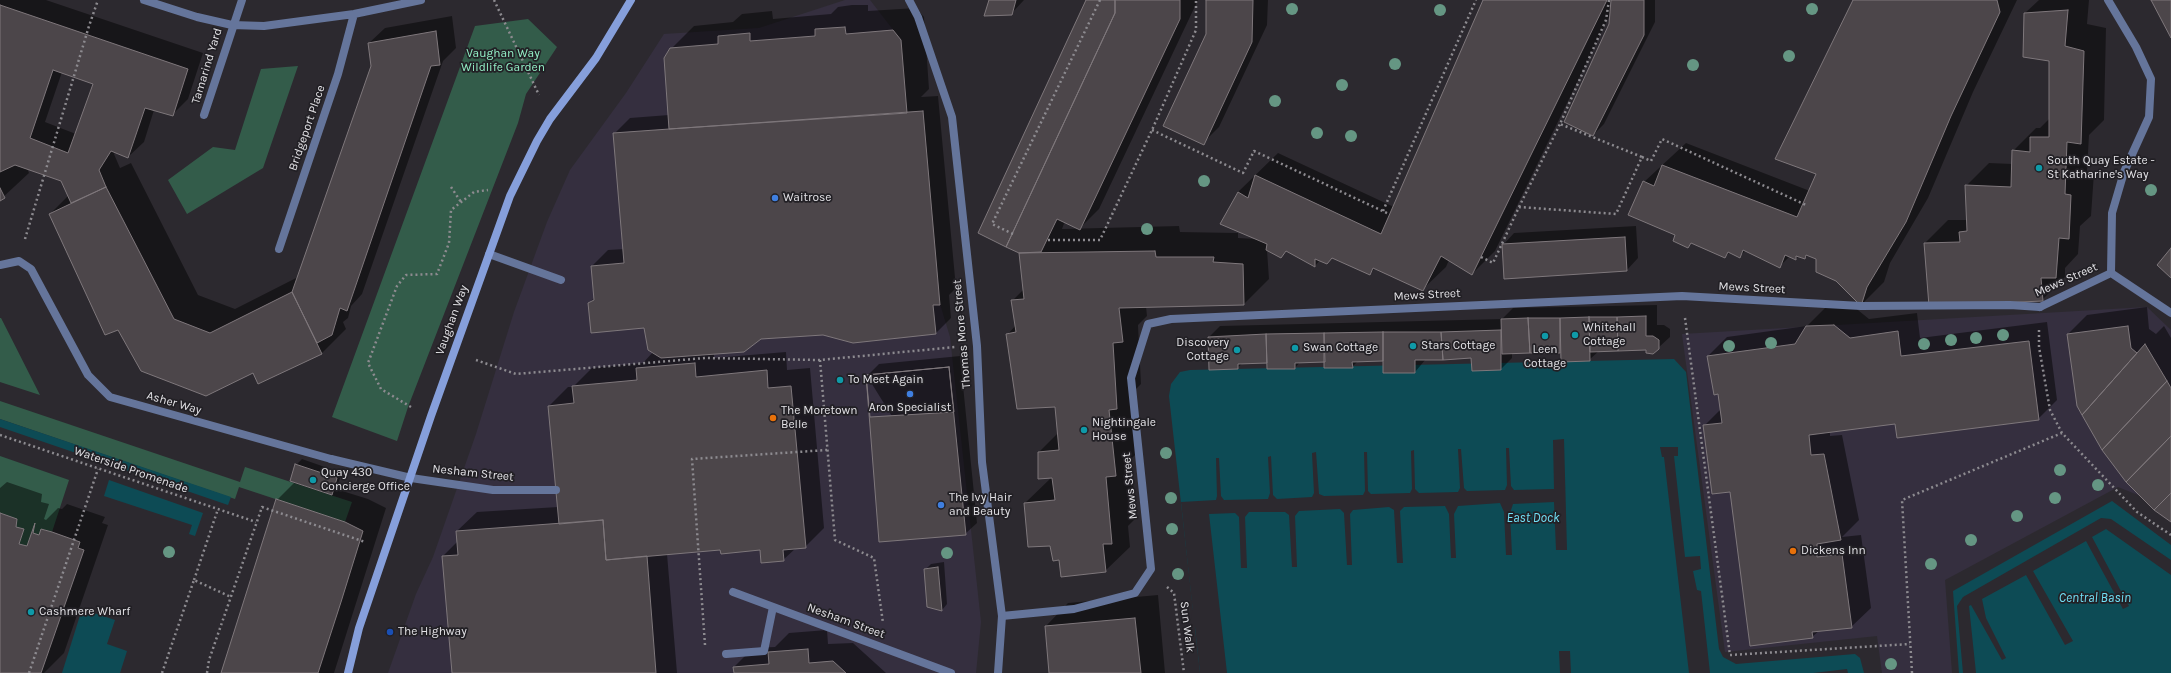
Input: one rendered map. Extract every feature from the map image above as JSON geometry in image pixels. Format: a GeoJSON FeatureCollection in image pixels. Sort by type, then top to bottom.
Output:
{"type":"FeatureCollection","features":[{"type":"Feature","properties":{"kind":"street"},"geometry":{"type":"LineString","coordinates":[[144,0],[197,17],[232,25],[264,26],[354,14],[421,0]]}},
{"type":"Feature","properties":{"kind":"street","name":"Tamarind Yard"},"geometry":{"type":"LineString","coordinates":[[204,115],[232,25],[242,0]]}},
{"type":"Feature","properties":{"kind":"street","name":"Vaughan Way"},"geometry":{"type":"LineString","coordinates":[[348,673],[359,628],[510,196],[537,141],[550,119],[596,58],[631,0]]}},
{"type":"Feature","properties":{"kind":"street","name":"Thomas More Street"},"geometry":{"type":"LineString","coordinates":[[909,0],[918,17],[952,117],[977,346],[982,462],[1002,616],[998,673]]}},
{"type":"Feature","properties":{"kind":"street"},"geometry":{"type":"LineString","coordinates":[[2108,0],[2136,47],[2151,79],[2149,117],[2124,172],[2112,213],[2111,273],[2171,313]]}},
{"type":"Feature","properties":{"kind":"street","name":"Bridgeport Place"},"geometry":{"type":"LineString","coordinates":[[279,249],[338,74],[354,14]]}},
{"type":"Feature","properties":{"kind":"street"},"geometry":{"type":"LineString","coordinates":[[489,254],[561,280]]}},
{"type":"Feature","properties":{"kind":"street"},"geometry":{"type":"LineString","coordinates":[[0,265],[19,261]]}},
{"type":"Feature","properties":{"kind":"street","name":"Asher Way"},"geometry":{"type":"LineString","coordinates":[[19,261],[31,269],[88,375],[110,397],[331,459],[411,478]]}},
{"type":"Feature","properties":{"kind":"street","name":"Mews Street"},"geometry":{"type":"LineString","coordinates":[[1151,569],[1131,378],[1148,324],[1171,319],[1682,296],[1861,306],[2010,305],[2040,307],[2111,273]]}},
{"type":"Feature","properties":{"kind":"street","name":"Nesham Street"},"geometry":{"type":"LineString","coordinates":[[411,478],[493,490],[556,490]]}},
{"type":"Feature","properties":{"kind":"street"},"geometry":{"type":"LineString","coordinates":[[1002,616],[1074,609],[1135,593],[1151,569]]}},
{"type":"Feature","properties":{"kind":"street","name":"Nesham Street"},"geometry":{"type":"LineString","coordinates":[[733,592],[951,673]]}},
{"type":"Feature","properties":{"kind":"street"},"geometry":{"type":"LineString","coordinates":[[726,654],[764,651],[773,607]]}},
{"type":"Feature","properties":{"kind":"path"},"geometry":{"type":"LineString","coordinates":[[19,261],[98,0]]}},
{"type":"Feature","properties":{"kind":"path"},"geometry":{"type":"LineString","coordinates":[[494,0],[550,119]]}},
{"type":"Feature","properties":{"kind":"path"},"geometry":{"type":"LineString","coordinates":[[1013,234],[992,224],[1100,0]]}},
{"type":"Feature","properties":{"kind":"path"},"geometry":{"type":"LineString","coordinates":[[1048,240],[1100,240],[1152,130],[1196,30],[1196,0]]}},
{"type":"Feature","properties":{"kind":"path"},"geometry":{"type":"LineString","coordinates":[[1383,212],[1476,0]]}},
{"type":"Feature","properties":{"kind":"path"},"geometry":{"type":"LineString","coordinates":[[1481,257],[1493,263],[1560,124],[1606,20],[1609,0]]}},
{"type":"Feature","properties":{"kind":"path"},"geometry":{"type":"LineString","coordinates":[[1560,124],[1651,161],[1662,139],[1806,205]]}},
{"type":"Feature","properties":{"kind":"path"},"geometry":{"type":"LineString","coordinates":[[1152,130],[1243,173],[1254,151],[1389,214]]}},
{"type":"Feature","properties":{"kind":"path"},"geometry":{"type":"LineString","coordinates":[[1519,207],[1616,214],[1642,157]]}},
{"type":"Feature","properties":{"kind":"path"},"geometry":{"type":"LineString","coordinates":[[451,187],[461,202]]}},
{"type":"Feature","properties":{"kind":"path"},"geometry":{"type":"LineString","coordinates":[[432,416],[416,410],[381,389],[368,363],[396,286],[406,275],[437,274],[449,243],[451,210],[474,192],[490,190],[510,196]]}},
{"type":"Feature","properties":{"kind":"path"},"geometry":{"type":"LineString","coordinates":[[1682,296],[1730,655],[1910,644]]}},
{"type":"Feature","properties":{"kind":"path"},"geometry":{"type":"LineString","coordinates":[[2040,307],[2039,347],[2050,410],[2062,433],[2137,512],[2171,535]]}},
{"type":"Feature","properties":{"kind":"path"},"geometry":{"type":"LineString","coordinates":[[476,360],[516,374],[705,358],[820,360],[977,346]]}},
{"type":"Feature","properties":{"kind":"path"},"geometry":{"type":"LineString","coordinates":[[820,360],[835,540],[874,558],[887,648]]}},
{"type":"Feature","properties":{"kind":"path"},"geometry":{"type":"LineString","coordinates":[[1912,673],[1902,500],[2062,433]]}},
{"type":"Feature","properties":{"kind":"path","name":"Waterside Promenade"},"geometry":{"type":"LineString","coordinates":[[0,435],[256,522]]}},
{"type":"Feature","properties":{"kind":"path"},"geometry":{"type":"LineString","coordinates":[[703,628],[692,459],[827,450]]}},
{"type":"Feature","properties":{"kind":"path"},"geometry":{"type":"LineString","coordinates":[[29,673],[98,469]]}},
{"type":"Feature","properties":{"kind":"path"},"geometry":{"type":"LineString","coordinates":[[207,673],[209,660],[262,507],[360,541]]}},
{"type":"Feature","properties":{"kind":"path"},"geometry":{"type":"LineString","coordinates":[[162,673],[218,509]]}},
{"type":"Feature","properties":{"kind":"path","name":"Sun Walk"},"geometry":{"type":"LineString","coordinates":[[1151,569],[1174,593],[1184,673]]}},
{"type":"Feature","properties":{"kind":"path"},"geometry":{"type":"LineString","coordinates":[[194,580],[231,597]]}},
{"type":"Feature","properties":{"kind":"shaded area"},"geometry":{"type":"Polygon","coordinates":[[[845,0],[870,0],[901,40],[907,112],[923,111],[940,304],[950,337],[981,622],[976,673],[388,673],[416,594],[433,557],[476,434],[514,312],[547,222],[570,170],[626,93],[664,34],[759,28],[845,0]]]}},
{"type":"Feature","properties":{"kind":"shaded area"},"geometry":{"type":"Polygon","coordinates":[[[2147,307],[2171,330],[2171,508],[2118,487],[1945,580],[1952,673],[1882,673],[1877,636],[1725,652],[1682,334],[2147,307]]]}},
{"type":"Feature","properties":{"kind":"green space","name":"Vaughan Way Wildlife Garden"},"geometry":{"type":"Polygon","coordinates":[[[528,19],[557,47],[526,94],[518,123],[408,407],[397,441],[332,417],[475,26],[528,19]]]}},
{"type":"Feature","properties":{"kind":"green space"},"geometry":{"type":"Polygon","coordinates":[[[298,66],[263,168],[187,214],[168,180],[213,147],[235,150],[261,69],[298,66]]]}},
{"type":"Feature","properties":{"kind":"green space"},"geometry":{"type":"Polygon","coordinates":[[[1,318],[40,395],[0,382],[1,318]]]}},
{"type":"Feature","properties":{"kind":"green space"},"geometry":{"type":"Polygon","coordinates":[[[0,401],[240,482],[245,467],[352,502],[345,522],[239,487],[235,499],[0,419],[0,401]]]}},
{"type":"Feature","properties":{"kind":"green space"},"geometry":{"type":"Polygon","coordinates":[[[0,456],[69,480],[52,532],[42,529],[39,535],[33,533],[34,526],[27,546],[19,544],[24,529],[16,527],[17,519],[0,513],[0,456]]]}},
{"type":"Feature","properties":{"kind":"water","name":"East Dock"},"geometry":{"type":"Polygon","coordinates":[[[1674,359],[1686,372],[1719,649],[1723,657],[1736,664],[1855,654],[1860,658],[1864,673],[1200,673],[1169,396],[1171,384],[1180,372],[1190,370],[1674,359]]]}},
{"type":"Feature","properties":{"kind":"water"},"geometry":{"type":"Polygon","coordinates":[[[0,419],[231,497],[228,505],[0,427],[0,419]]]}},
{"type":"Feature","properties":{"kind":"water"},"geometry":{"type":"Polygon","coordinates":[[[109,480],[203,513],[195,536],[189,534],[192,525],[104,496],[109,480]]]}},
{"type":"Feature","properties":{"kind":"water","name":"Central Basin"},"geometry":{"type":"Polygon","coordinates":[[[2112,501],[2171,545],[2171,673],[1959,673],[1953,591],[2112,501]]]}},
{"type":"Feature","properties":{"kind":"water"},"geometry":{"type":"Polygon","coordinates":[[[82,609],[115,620],[107,644],[127,651],[120,673],[62,673],[82,609]]]}},
{"type":"Feature","properties":{"kind":"pier"},"geometry":{"type":"Polygon","coordinates":[[[1564,439],[1567,550],[1556,550],[1554,502],[1513,504],[1510,513],[1512,555],[1506,555],[1504,512],[1500,503],[1458,506],[1454,514],[1456,558],[1451,558],[1449,514],[1445,506],[1404,507],[1400,511],[1403,563],[1397,563],[1394,510],[1389,507],[1353,510],[1350,514],[1352,565],[1347,565],[1344,513],[1340,509],[1299,511],[1295,516],[1297,567],[1292,567],[1289,515],[1285,512],[1249,512],[1245,517],[1247,568],[1241,568],[1239,517],[1235,513],[1209,514],[1227,673],[1200,673],[1195,627],[1192,627],[1191,613],[1193,612],[1181,502],[1216,500],[1216,458],[1219,458],[1221,496],[1224,500],[1268,499],[1270,493],[1268,457],[1271,456],[1273,495],[1277,499],[1312,497],[1314,493],[1312,453],[1316,452],[1319,494],[1324,496],[1363,495],[1365,491],[1364,452],[1367,452],[1368,491],[1371,494],[1410,493],[1412,489],[1411,451],[1414,450],[1415,489],[1419,493],[1458,492],[1460,488],[1458,449],[1461,449],[1464,488],[1467,491],[1505,490],[1507,485],[1506,448],[1509,448],[1511,486],[1514,490],[1554,489],[1553,440],[1564,439]]]}},
{"type":"Feature","properties":{"kind":"pier"},"geometry":{"type":"Polygon","coordinates":[[[1660,447],[1678,447],[1678,456],[1674,456],[1685,557],[1700,556],[1701,569],[1693,571],[1697,590],[1701,591],[1710,673],[1689,673],[1664,457],[1662,457],[1660,447]]]}},
{"type":"Feature","properties":{"kind":"pier"},"geometry":{"type":"Polygon","coordinates":[[[2101,518],[2111,519],[2171,560],[2171,575],[2106,529],[2092,537],[2129,606],[2123,609],[2086,541],[2033,571],[2073,641],[2065,645],[2026,575],[1982,599],[1986,618],[2006,658],[2002,660],[1971,605],[1969,606],[1976,673],[1963,673],[1957,606],[1963,597],[2101,518]]]}},
{"type":"Feature","properties":{"kind":"pier"},"geometry":{"type":"Polygon","coordinates":[[[1559,651],[1570,651],[1571,673],[1560,673],[1559,651]]]}},
{"type":"Feature","properties":{"kind":"pier"},"geometry":{"type":"Polygon","coordinates":[[[1847,669],[1848,673],[1813,673],[1847,669]]]}},
{"type":"Feature","properties":{"kind":"building"},"geometry":{"type":"Polygon","coordinates":[[[989,0],[1016,0],[1012,15],[984,16],[989,0]]]}},
{"type":"Feature","properties":{"kind":"building"},"geometry":{"type":"Polygon","coordinates":[[[1086,0],[1115,0],[1115,13],[1006,247],[978,233],[1086,0]]]}},
{"type":"Feature","properties":{"kind":"building"},"geometry":{"type":"Polygon","coordinates":[[[1115,0],[1180,0],[1180,19],[1080,230],[1057,219],[1041,252],[1019,253],[1006,247],[1115,13],[1115,0]]]}},
{"type":"Feature","properties":{"kind":"building"},"geometry":{"type":"Polygon","coordinates":[[[1206,0],[1253,0],[1252,42],[1204,145],[1163,126],[1206,34],[1206,0]]]}},
{"type":"Feature","properties":{"kind":"building"},"geometry":{"type":"Polygon","coordinates":[[[1483,0],[1607,0],[1472,275],[1441,256],[1423,291],[1373,268],[1370,275],[1332,258],[1327,264],[1315,259],[1315,267],[1286,251],[1281,258],[1266,250],[1267,244],[1220,224],[1238,192],[1248,198],[1255,175],[1381,234],[1483,0]]]}},
{"type":"Feature","properties":{"kind":"building"},"geometry":{"type":"Polygon","coordinates":[[[1611,0],[1644,0],[1644,35],[1593,136],[1564,122],[1609,24],[1611,0]]]}},
{"type":"Feature","properties":{"kind":"building"},"geometry":{"type":"Polygon","coordinates":[[[1853,0],[1997,0],[2000,12],[1951,116],[1906,222],[1867,287],[1861,306],[1836,281],[1816,272],[1816,259],[1806,255],[1805,259],[1796,256],[1796,260],[1785,255],[1780,268],[1743,250],[1740,258],[1728,252],[1725,258],[1691,243],[1688,248],[1673,241],[1675,235],[1628,215],[1643,181],[1654,186],[1662,165],[1797,217],[1816,174],[1775,159],[1853,0]]]}},
{"type":"Feature","properties":{"kind":"building"},"geometry":{"type":"Polygon","coordinates":[[[2151,0],[2171,0],[2171,38],[2151,0]]]}},
{"type":"Feature","properties":{"kind":"building"},"geometry":{"type":"Polygon","coordinates":[[[0,5],[188,69],[173,116],[145,108],[128,158],[111,151],[99,170],[106,187],[71,203],[61,181],[15,165],[0,172],[0,5]],[[53,70],[30,138],[68,153],[93,84],[53,70]]]}},
{"type":"Feature","properties":{"kind":"building","name":"South Quay Estate - St Katharine's Way"},"geometry":{"type":"Polygon","coordinates":[[[2068,10],[2065,46],[2084,51],[2081,144],[2067,142],[2065,194],[2071,195],[2069,239],[2059,238],[2056,278],[2041,278],[2043,301],[1929,306],[1924,243],[1960,242],[1959,232],[1967,231],[1965,185],[2011,187],[2012,150],[2030,152],[2030,137],[2049,137],[2049,61],[2023,57],[2024,13],[2068,10]]]}},
{"type":"Feature","properties":{"kind":"building"},"geometry":{"type":"Polygon","coordinates":[[[845,27],[846,34],[893,30],[901,40],[907,113],[669,129],[664,58],[670,48],[718,44],[718,36],[750,33],[750,41],[815,36],[815,29],[845,27]]]}},
{"type":"Feature","properties":{"kind":"building"},"geometry":{"type":"Polygon","coordinates":[[[436,31],[440,65],[431,66],[347,311],[340,308],[332,335],[317,343],[292,292],[371,66],[368,43],[436,31]]]}},
{"type":"Feature","properties":{"kind":"building","name":"Waitrose"},"geometry":{"type":"Polygon","coordinates":[[[923,111],[940,305],[933,305],[936,334],[853,343],[823,335],[761,339],[744,352],[661,358],[648,350],[644,328],[591,333],[588,303],[594,300],[591,266],[624,263],[613,133],[923,111]]]}},
{"type":"Feature","properties":{"kind":"building"},"geometry":{"type":"Polygon","coordinates":[[[106,187],[174,319],[210,333],[292,292],[322,354],[258,384],[253,373],[206,396],[141,371],[118,330],[105,335],[49,214],[106,187]]]}},
{"type":"Feature","properties":{"kind":"building"},"geometry":{"type":"Polygon","coordinates":[[[0,188],[5,198],[0,201],[0,188]]]}},
{"type":"Feature","properties":{"kind":"building"},"geometry":{"type":"Polygon","coordinates":[[[1625,237],[1627,271],[1504,279],[1502,244],[1625,237]]]}},
{"type":"Feature","properties":{"kind":"building"},"geometry":{"type":"Polygon","coordinates":[[[2171,248],[2171,278],[2157,265],[2171,248]]]}},
{"type":"Feature","properties":{"kind":"building","name":"Nightingale House"},"geometry":{"type":"Polygon","coordinates":[[[1155,251],[1156,257],[1214,257],[1213,262],[1243,264],[1244,305],[1119,308],[1123,342],[1113,343],[1117,409],[1109,410],[1116,476],[1106,477],[1112,544],[1103,544],[1106,572],[1061,577],[1059,560],[1053,561],[1050,546],[1028,547],[1024,503],[1055,500],[1052,478],[1038,479],[1038,452],[1059,450],[1055,407],[1017,409],[1006,334],[1016,332],[1011,300],[1024,299],[1019,253],[1155,251]]]}},
{"type":"Feature","properties":{"kind":"building"},"geometry":{"type":"Polygon","coordinates":[[[1646,316],[1646,336],[1653,336],[1659,340],[1659,349],[1653,354],[1646,353],[1646,350],[1618,351],[1617,317],[1646,316]]]}},
{"type":"Feature","properties":{"kind":"building"},"geometry":{"type":"Polygon","coordinates":[[[1589,317],[1617,317],[1618,351],[1590,352],[1589,317]]]}},
{"type":"Feature","properties":{"kind":"building","name":"Whitehall Cottage"},"geometry":{"type":"Polygon","coordinates":[[[1589,317],[1590,361],[1561,362],[1560,318],[1589,317]]]}},
{"type":"Feature","properties":{"kind":"building","name":"Leen Cottage"},"geometry":{"type":"Polygon","coordinates":[[[1528,318],[1560,318],[1560,353],[1530,353],[1528,318]]]}},
{"type":"Feature","properties":{"kind":"building"},"geometry":{"type":"Polygon","coordinates":[[[1528,318],[1530,353],[1502,354],[1501,319],[1528,318]]]}},
{"type":"Feature","properties":{"kind":"building"},"geometry":{"type":"Polygon","coordinates":[[[1834,325],[1850,338],[1898,331],[1901,356],[2029,341],[2039,420],[1897,438],[1895,424],[1809,435],[1811,455],[1824,454],[1841,540],[1817,544],[1817,557],[1842,554],[1852,628],[1812,632],[1813,638],[1750,646],[1730,492],[1712,494],[1703,425],[1722,423],[1718,394],[1714,395],[1707,356],[1795,344],[1806,326],[1834,325]]]}},
{"type":"Feature","properties":{"kind":"building"},"geometry":{"type":"Polygon","coordinates":[[[2128,326],[2131,348],[2137,353],[2082,415],[2077,406],[2067,334],[2128,326]]]}},
{"type":"Feature","properties":{"kind":"building"},"geometry":{"type":"Polygon","coordinates":[[[1501,330],[1501,370],[1472,371],[1471,358],[1443,360],[1441,332],[1501,330]]]}},
{"type":"Feature","properties":{"kind":"building","name":"Stars Cottage"},"geometry":{"type":"Polygon","coordinates":[[[1383,332],[1441,332],[1443,360],[1415,360],[1415,373],[1383,373],[1383,332]]]}},
{"type":"Feature","properties":{"kind":"building"},"geometry":{"type":"Polygon","coordinates":[[[1383,332],[1383,361],[1352,362],[1353,368],[1324,368],[1324,333],[1383,332]]]}},
{"type":"Feature","properties":{"kind":"building","name":"Swan Cottage"},"geometry":{"type":"Polygon","coordinates":[[[1324,333],[1325,362],[1295,363],[1295,369],[1267,369],[1266,334],[1324,333]]]}},
{"type":"Feature","properties":{"kind":"building","name":"Discovery Cottage"},"geometry":{"type":"Polygon","coordinates":[[[1266,334],[1267,363],[1238,364],[1238,369],[1209,370],[1208,337],[1266,334]]]}},
{"type":"Feature","properties":{"kind":"building"},"geometry":{"type":"Polygon","coordinates":[[[2145,344],[2167,381],[2102,450],[2082,415],[2145,344]]]}},
{"type":"Feature","properties":{"kind":"building"},"geometry":{"type":"Polygon","coordinates":[[[695,363],[696,377],[767,370],[768,388],[791,386],[806,548],[783,550],[784,561],[761,563],[760,550],[721,554],[720,550],[606,560],[603,520],[559,524],[548,406],[574,403],[572,386],[637,380],[636,368],[695,363]]]}},
{"type":"Feature","properties":{"kind":"building"},"geometry":{"type":"Polygon","coordinates":[[[949,367],[966,535],[879,542],[866,375],[949,367]]]}},
{"type":"Feature","properties":{"kind":"building","name":"Aron Specialist"},"geometry":{"type":"Polygon","coordinates":[[[949,367],[954,412],[870,417],[866,375],[949,367]]]}},
{"type":"Feature","properties":{"kind":"building"},"geometry":{"type":"Polygon","coordinates":[[[2167,381],[2171,388],[2171,436],[2126,482],[2102,450],[2167,381]]]}},
{"type":"Feature","properties":{"kind":"building"},"geometry":{"type":"Polygon","coordinates":[[[2171,436],[2171,493],[2154,510],[2126,482],[2171,436]]]}},
{"type":"Feature","properties":{"kind":"building","name":"Quay 430 Concierge Office"},"geometry":{"type":"Polygon","coordinates":[[[295,464],[337,478],[332,495],[290,481],[295,464]]]}},
{"type":"Feature","properties":{"kind":"building"},"geometry":{"type":"Polygon","coordinates":[[[2171,493],[2171,522],[2154,510],[2171,493]]]}},
{"type":"Feature","properties":{"kind":"building"},"geometry":{"type":"Polygon","coordinates":[[[276,499],[345,522],[363,531],[341,602],[318,673],[221,673],[276,499]]]}},
{"type":"Feature","properties":{"kind":"building","name":"Cashmere Wharf"},"geometry":{"type":"Polygon","coordinates":[[[0,513],[17,519],[16,527],[24,529],[19,544],[27,546],[35,523],[33,533],[39,535],[41,529],[52,532],[80,542],[78,548],[84,550],[41,673],[0,673],[0,513]]]}},
{"type":"Feature","properties":{"kind":"building"},"geometry":{"type":"Polygon","coordinates":[[[603,520],[606,560],[647,556],[656,673],[452,673],[442,556],[458,555],[456,531],[603,520]]]}},
{"type":"Feature","properties":{"kind":"building"},"geometry":{"type":"Polygon","coordinates":[[[938,567],[942,611],[927,607],[924,569],[938,567]]]}},
{"type":"Feature","properties":{"kind":"building"},"geometry":{"type":"Polygon","coordinates":[[[1135,618],[1141,673],[1049,673],[1045,626],[1135,618]]]}},
{"type":"Feature","properties":{"kind":"building"},"geometry":{"type":"Polygon","coordinates":[[[808,649],[809,663],[833,661],[846,673],[734,673],[733,667],[769,664],[768,652],[808,649]]]}},
{"type":"Feature","properties":{"kind":"place","name":"South Quay Estate - St Katharine's Way"},"geometry":{"type":"Point","coordinates":[2039,168]}},
{"type":"Feature","properties":{"kind":"place","name":"Waitrose"},"geometry":{"type":"Point","coordinates":[775,198]}},
{"type":"Feature","properties":{"kind":"place","name":"Whitehall Cottage"},"geometry":{"type":"Point","coordinates":[1575,335]}},
{"type":"Feature","properties":{"kind":"place","name":"Leen Cottage"},"geometry":{"type":"Point","coordinates":[1545,336]}},
{"type":"Feature","properties":{"kind":"place","name":"Stars Cottage"},"geometry":{"type":"Point","coordinates":[1413,346]}},
{"type":"Feature","properties":{"kind":"place","name":"Swan Cottage"},"geometry":{"type":"Point","coordinates":[1295,348]}},
{"type":"Feature","properties":{"kind":"place","name":"Discovery Cottage"},"geometry":{"type":"Point","coordinates":[1237,350]}},
{"type":"Feature","properties":{"kind":"place","name":"To Meet Again"},"geometry":{"type":"Point","coordinates":[840,380]}},
{"type":"Feature","properties":{"kind":"place","name":"Aron Specialist"},"geometry":{"type":"Point","coordinates":[910,394]}},
{"type":"Feature","properties":{"kind":"place","name":"The Moretown Belle"},"geometry":{"type":"Point","coordinates":[773,418]}},
{"type":"Feature","properties":{"kind":"place","name":"Nightingale House"},"geometry":{"type":"Point","coordinates":[1084,430]}},
{"type":"Feature","properties":{"kind":"place","name":"Quay 430 Concierge Office"},"geometry":{"type":"Point","coordinates":[313,480]}},
{"type":"Feature","properties":{"kind":"place","name":"The Ivy Hair and Beauty"},"geometry":{"type":"Point","coordinates":[941,505]}},
{"type":"Feature","properties":{"kind":"place","name":"Dickens Inn"},"geometry":{"type":"Point","coordinates":[1793,551]}},
{"type":"Feature","properties":{"kind":"place","name":"Cashmere Wharf"},"geometry":{"type":"Point","coordinates":[31,612]}},
{"type":"Feature","properties":{"kind":"place","name":"The Highway"},"geometry":{"type":"Point","coordinates":[390,632]}}]}
